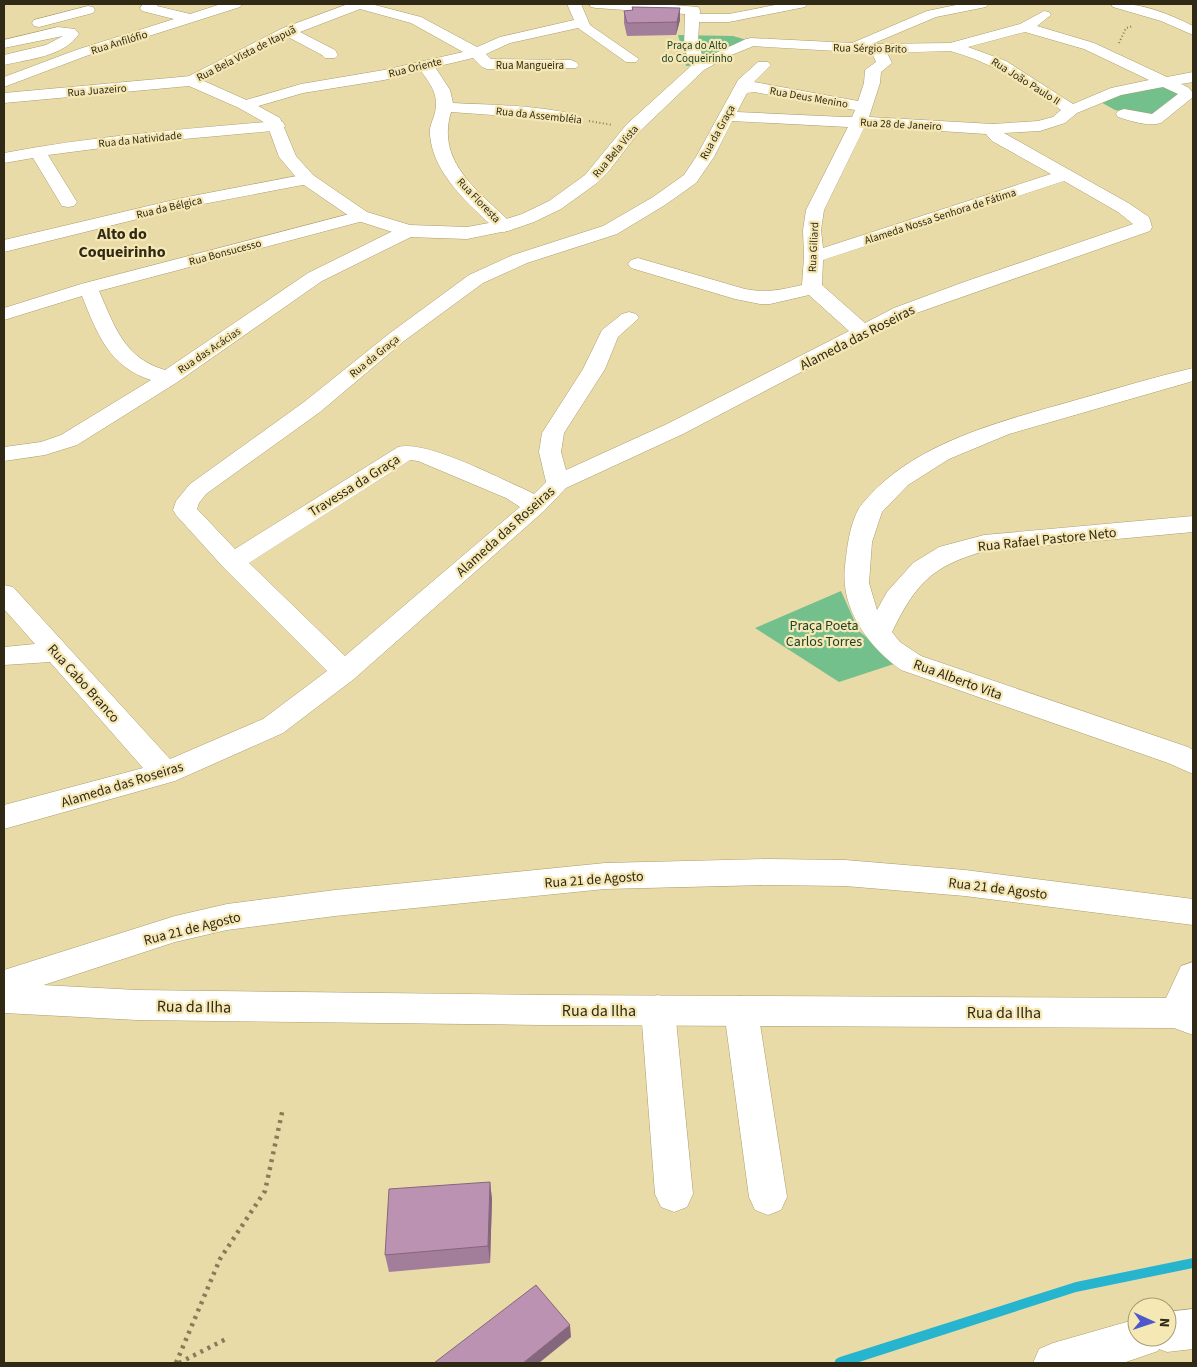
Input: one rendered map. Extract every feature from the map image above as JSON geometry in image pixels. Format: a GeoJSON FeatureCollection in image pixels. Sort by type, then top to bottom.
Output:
{"type":"FeatureCollection","features":[{"type":"Feature","properties":{"kind":"street"},"geometry":{"type":"LineString","coordinates":[[150,4],[147,8],[149,9],[189,18]]}},
{"type":"Feature","properties":{"kind":"street","name":"Rua Anfilófio"},"geometry":{"type":"LineString","coordinates":[[5,79],[235,4]]}},
{"type":"Feature","properties":{"kind":"street","name":"Rua Bela Vista de Itapuã"},"geometry":{"type":"LineString","coordinates":[[190,81],[288,31],[357,4]]}},
{"type":"Feature","properties":{"kind":"street","name":"Rua Mangueira"},"geometry":{"type":"LineString","coordinates":[[357,4],[416,20],[476,53],[487,64],[571,65]]}},
{"type":"Feature","properties":{"kind":"street"},"geometry":{"type":"LineString","coordinates":[[574,4],[582,22],[589,31],[631,59]]}},
{"type":"Feature","properties":{"kind":"street"},"geometry":{"type":"LineString","coordinates":[[596,4],[694,11],[729,18],[800,4]]}},
{"type":"Feature","properties":{"kind":"street"},"geometry":{"type":"LineString","coordinates":[[849,48],[924,17],[981,4]]}},
{"type":"Feature","properties":{"kind":"street"},"geometry":{"type":"LineString","coordinates":[[1118,4],[1166,18],[1193,31]]}},
{"type":"Feature","properties":{"kind":"street"},"geometry":{"type":"LineString","coordinates":[[4,32],[88,10]]}},
{"type":"Feature","properties":{"kind":"street"},"geometry":{"type":"LineString","coordinates":[[694,11],[691,39],[693,57],[699,68]]}},
{"type":"Feature","properties":{"kind":"street","name":"Rua Sérgio Brito"},"geometry":{"type":"LineString","coordinates":[[691,39],[878,49],[950,47],[1024,28],[1044,14]]}},
{"type":"Feature","properties":{"kind":"street","name":"Rua Oriente"},"geometry":{"type":"LineString","coordinates":[[245,105],[301,90],[384,75],[476,53],[505,40],[582,22]]}},
{"type":"Feature","properties":{"kind":"street"},"geometry":{"type":"LineString","coordinates":[[1024,28],[1089,46],[1184,91],[1187,97],[1155,120],[1124,114]]}},
{"type":"Feature","properties":{"kind":"street"},"geometry":{"type":"LineString","coordinates":[[4,44],[58,31],[70,32],[72,34],[68,40],[59,46],[4,60]]}},
{"type":"Feature","properties":{"kind":"street"},"geometry":{"type":"LineString","coordinates":[[288,31],[318,45],[330,53],[330,55]]}},
{"type":"Feature","properties":{"kind":"street","name":"Rua Bela Vista"},"geometry":{"type":"LineString","coordinates":[[277,126],[288,157],[307,179],[339,203],[361,216],[408,231],[467,233],[495,228],[528,218],[555,205],[583,185],[602,168],[633,128],[699,68],[724,53],[751,42]]}},
{"type":"Feature","properties":{"kind":"street","name":"Rua João Paulo II"},"geometry":{"type":"LineString","coordinates":[[950,47],[984,55],[1006,66],[1071,110]]}},
{"type":"Feature","properties":{"kind":"street","name":"Rua Giliard"},"geometry":{"type":"LineString","coordinates":[[862,331],[813,288],[811,282],[814,257],[812,230],[815,210],[862,114],[872,83],[873,70],[884,63],[878,49]]}},
{"type":"Feature","properties":{"kind":"street","name":"Rua Floresta"},"geometry":{"type":"LineString","coordinates":[[424,64],[444,94],[444,107],[439,121],[438,134],[441,148],[447,161],[459,180],[483,208],[495,228],[533,256]]}},
{"type":"Feature","properties":{"kind":"street","name":"Rua da Graça"},"geometry":{"type":"LineString","coordinates":[[749,88],[744,83],[764,65]]}},
{"type":"Feature","properties":{"kind":"street","name":"Rua 28 de Janeiro"},"geometry":{"type":"LineString","coordinates":[[727,116],[844,122],[862,114],[993,129],[1047,124],[1063,118],[1071,110],[1117,92],[1193,78]]}},
{"type":"Feature","properties":{"kind":"street"},"geometry":{"type":"LineString","coordinates":[[190,81],[267,116],[277,126]]}},
{"type":"Feature","properties":{"kind":"street","name":"Rua Juazeiro"},"geometry":{"type":"LineString","coordinates":[[4,98],[190,81]]}},
{"type":"Feature","properties":{"kind":"street","name":"Rua Deus Menino"},"geometry":{"type":"LineString","coordinates":[[749,88],[862,114]]}},
{"type":"Feature","properties":{"kind":"street","name":"Rua da Graça"},"geometry":{"type":"LineString","coordinates":[[344,672],[233,562],[185,510],[188,500],[198,489],[312,408],[397,337],[476,279],[520,259],[610,230],[659,201],[690,179],[741,89],[749,88]]}},
{"type":"Feature","properties":{"kind":"street","name":"Rua da Assembléia"},"geometry":{"type":"LineString","coordinates":[[444,107],[536,113],[571,118]]}},
{"type":"Feature","properties":{"kind":"street","name":"Rua da Natividade"},"geometry":{"type":"LineString","coordinates":[[4,158],[37,151],[144,138],[277,126]]}},
{"type":"Feature","properties":{"kind":"street"},"geometry":{"type":"LineString","coordinates":[[993,129],[998,137],[1065,175]]}},
{"type":"Feature","properties":{"kind":"street"},"geometry":{"type":"LineString","coordinates":[[37,151],[68,202]]}},
{"type":"Feature","properties":{"kind":"street","name":"Alameda Nossa Senhora de Fátima"},"geometry":{"type":"LineString","coordinates":[[814,257],[1065,175]]}},
{"type":"Feature","properties":{"kind":"street","name":"Alameda das Roseiras"},"geometry":{"type":"LineString","coordinates":[[4,817],[165,773],[273,726],[344,672],[536,506],[558,483],[675,429],[901,312],[1143,227],[1142,221],[1065,175]]}},
{"type":"Feature","properties":{"kind":"street","name":"Rua da Bélgica"},"geometry":{"type":"LineString","coordinates":[[4,246],[182,203],[307,179]]}},
{"type":"Feature","properties":{"kind":"street","name":"Rua Bonsucesso"},"geometry":{"type":"LineString","coordinates":[[4,314],[88,288],[361,216]]}},
{"type":"Feature","properties":{"kind":"street","name":"Rua das Acácias"},"geometry":{"type":"LineString","coordinates":[[4,454],[45,448],[69,440],[168,378],[315,277],[408,231]]}},
{"type":"Feature","properties":{"kind":"street"},"geometry":{"type":"LineString","coordinates":[[638,264],[742,295],[760,298],[770,298],[813,288]]}},
{"type":"Feature","properties":{"kind":"street"},"geometry":{"type":"LineString","coordinates":[[88,288],[116,348],[141,369],[168,378]]}},
{"type":"Feature","properties":{"kind":"street"},"geometry":{"type":"LineString","coordinates":[[558,483],[550,452],[553,433],[594,369],[609,334],[628,318]]}},
{"type":"Feature","properties":{"kind":"street","name":"Rua Alberto Vita"},"geometry":{"type":"LineString","coordinates":[[1193,374],[1001,429],[941,454],[900,480],[871,509],[860,542],[856,583],[863,610],[891,649],[911,663],[1178,755],[1193,763]]}},
{"type":"Feature","properties":{"kind":"street","name":"Travessa da Graça"},"geometry":{"type":"LineString","coordinates":[[233,562],[406,452],[424,455],[514,492],[536,506]]}},
{"type":"Feature","properties":{"kind":"street","name":"Rua Rafael Pastore Neto"},"geometry":{"type":"LineString","coordinates":[[879,632],[896,598],[922,569],[948,554],[984,543],[1193,524]]}},
{"type":"Feature","properties":{"kind":"street","name":"Rua Cabo Branco"},"geometry":{"type":"LineString","coordinates":[[4,593],[165,773]]}},
{"type":"Feature","properties":{"kind":"street"},"geometry":{"type":"LineString","coordinates":[[4,656],[56,652]]}},
{"type":"Feature","properties":{"kind":"street","name":"Rua 21 de Agosto"},"geometry":{"type":"LineString","coordinates":[[4,984],[176,929],[227,917],[335,903],[605,876],[768,872],[845,873],[965,883],[1193,912]]}},
{"type":"Feature","properties":{"kind":"street"},"geometry":{"type":"LineString","coordinates":[[1184,1017],[1193,976]]}},
{"type":"Feature","properties":{"kind":"street","name":"Rua da Ilha"},"geometry":{"type":"LineString","coordinates":[[4,998],[137,1005],[1184,1017]]}},
{"type":"Feature","properties":{"kind":"street"},"geometry":{"type":"LineString","coordinates":[[658,1010],[674,1194]]}},
{"type":"Feature","properties":{"kind":"street"},"geometry":{"type":"LineString","coordinates":[[741,1011],[768,1197]]}},
{"type":"Feature","properties":{"kind":"street"},"geometry":{"type":"LineString","coordinates":[[1177,1331],[1193,1329]]}},
{"type":"Feature","properties":{"kind":"street"},"geometry":{"type":"LineString","coordinates":[[1053,1363],[1127,1342]]}},
{"type":"Feature","properties":{"kind":"path"},"geometry":{"type":"LineString","coordinates":[[1089,46],[1119,44],[1126,28],[1166,18]]}},
{"type":"Feature","properties":{"kind":"path","name":"Rua da Assembléia"},"geometry":{"type":"LineString","coordinates":[[571,118],[633,128]]}},
{"type":"Feature","properties":{"kind":"path"},"geometry":{"type":"LineString","coordinates":[[177,1363],[220,1259],[265,1191],[283,1108]]}},
{"type":"Feature","properties":{"kind":"path"},"geometry":{"type":"LineString","coordinates":[[177,1363],[228,1338]]}},
{"type":"Feature","properties":{"kind":"green space","name":"Praça do Alto do Coqueirinho"},"geometry":{"type":"Polygon","coordinates":[[[678,35],[733,36],[747,40],[703,65],[686,66],[678,35]]]}},
{"type":"Feature","properties":{"kind":"green space"},"geometry":{"type":"Polygon","coordinates":[[[1165,82],[1185,92],[1152,118],[1115,110],[1097,100],[1165,82]]]}},
{"type":"Feature","properties":{"kind":"green space","name":"Praça Poeta Carlos Torres"},"geometry":{"type":"Polygon","coordinates":[[[841,591],[859,631],[897,663],[839,682],[755,628],[841,591]]]}},
{"type":"Feature","properties":{"kind":"building"},"geometry":{"type":"Polygon","coordinates":[[[632,7],[680,8],[677,22],[627,23],[624,11],[633,10],[632,7]]]}},
{"type":"Feature","properties":{"kind":"building"},"geometry":{"type":"Polygon","coordinates":[[[490,1182],[488,1246],[385,1255],[389,1189],[490,1182]]]}},
{"type":"Feature","properties":{"kind":"building"},"geometry":{"type":"Polygon","coordinates":[[[536,1285],[570,1325],[523,1363],[434,1363],[536,1285]]]}},
{"type":"Feature","properties":{"kind":"waterway"},"geometry":{"type":"LineString","coordinates":[[840,1363],[1076,1287],[1193,1263]]}},
{"type":"Feature","properties":{"kind":"district","name":"Alto do Coqueirinho"},"geometry":{"type":"Point","coordinates":[122,242]}}]}
